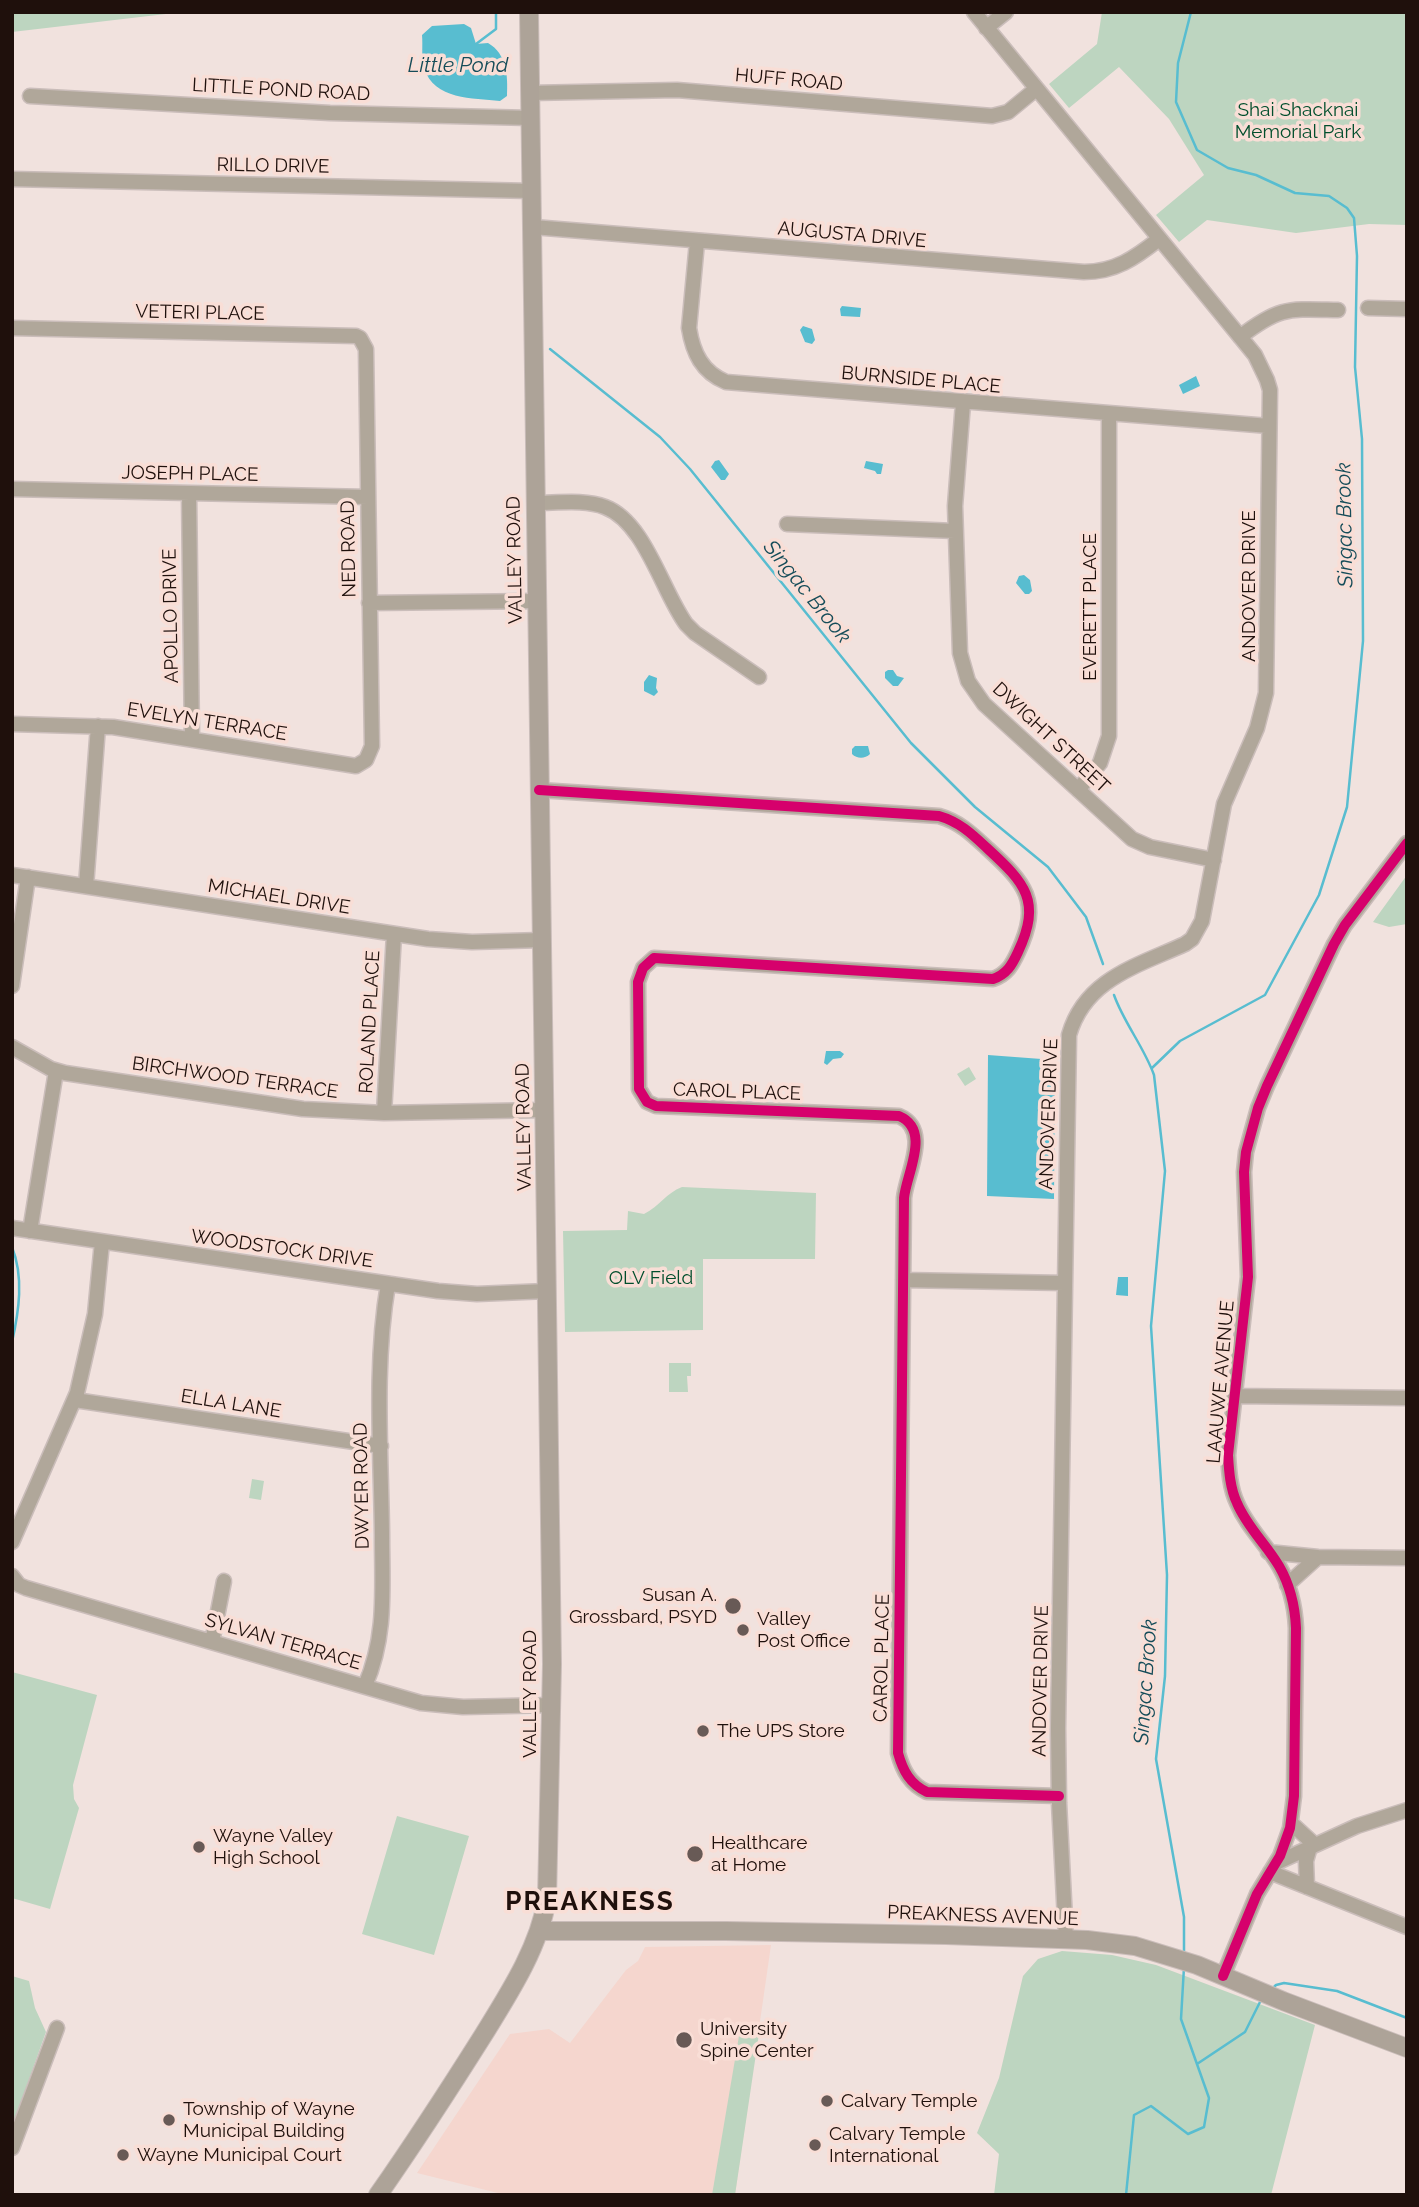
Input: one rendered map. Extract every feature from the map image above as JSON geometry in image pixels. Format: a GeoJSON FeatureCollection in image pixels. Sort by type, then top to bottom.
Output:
{"type":"FeatureCollection","features":[{"type":"Feature","properties":{"kind":"main road","name":"VALLEY ROAD"},"geometry":{"type":"LineString","coordinates":[[378,2195],[440,2104],[522,1969],[540,1931],[549,1872],[552,1705],[530,12]]}},
{"type":"Feature","properties":{"kind":"main road","name":"PREAKNESS AVENUE"},"geometry":{"type":"LineString","coordinates":[[540,1931],[739,1931],[1066,1939],[1135,1946],[1184,1960],[1407,2048]]}},
{"type":"Feature","properties":{"kind":"street","name":"ANDOVER DRIVE"},"geometry":{"type":"LineString","coordinates":[[974,12],[1255,355],[1268,380],[1266,693],[1257,728],[1224,803],[1202,921],[1192,939],[1185,944],[1125,971],[1102,984],[1086,999],[1073,1022],[1067,1049],[1059,1796],[1066,1939]]}},
{"type":"Feature","properties":{"kind":"street"},"geometry":{"type":"LineString","coordinates":[[986,28],[1006,12]]}},
{"type":"Feature","properties":{"kind":"street","name":"HUFF ROAD"},"geometry":{"type":"LineString","coordinates":[[530,93],[677,90],[992,116],[1008,112],[1036,89]]}},
{"type":"Feature","properties":{"kind":"street","name":"LITTLE POND ROAD"},"geometry":{"type":"LineString","coordinates":[[30,96],[331,113],[531,118]]}},
{"type":"Feature","properties":{"kind":"street","name":"RILLO DRIVE"},"geometry":{"type":"LineString","coordinates":[[12,179],[532,191]]}},
{"type":"Feature","properties":{"kind":"street","name":"AUGUSTA DRIVE"},"geometry":{"type":"LineString","coordinates":[[533,227],[1093,272],[1120,266],[1159,239]]}},
{"type":"Feature","properties":{"kind":"street","name":"BURNSIDE PLACE"},"geometry":{"type":"LineString","coordinates":[[697,242],[689,328],[691,341],[701,363],[716,378],[726,382],[747,386],[1269,426]]}},
{"type":"Feature","properties":{"kind":"street"},"geometry":{"type":"LineString","coordinates":[[1368,308],[1407,309]]}},
{"type":"Feature","properties":{"kind":"street"},"geometry":{"type":"LineString","coordinates":[[1240,337],[1261,321],[1281,312],[1338,310]]}},
{"type":"Feature","properties":{"kind":"street","name":"VETERI PLACE"},"geometry":{"type":"LineString","coordinates":[[12,328],[356,336],[364,343],[366,362]]}},
{"type":"Feature","properties":{"kind":"street","name":"NED ROAD"},"geometry":{"type":"LineString","coordinates":[[366,362],[371,734]]}},
{"type":"Feature","properties":{"kind":"street","name":"DWIGHT STREET"},"geometry":{"type":"LineString","coordinates":[[963,403],[955,488],[955,531],[960,653],[968,681],[984,704],[1122,830],[1143,844],[1214,860]]}},
{"type":"Feature","properties":{"kind":"street","name":"EVERETT PLACE"},"geometry":{"type":"LineString","coordinates":[[1078,790],[1100,763],[1109,736],[1109,414]]}},
{"type":"Feature","properties":{"kind":"street","name":"JOSEPH PLACE"},"geometry":{"type":"LineString","coordinates":[[12,489],[368,497]]}},
{"type":"Feature","properties":{"kind":"street","name":"APOLLO DRIVE"},"geometry":{"type":"LineString","coordinates":[[189,493],[192,739]]}},
{"type":"Feature","properties":{"kind":"street"},"geometry":{"type":"LineString","coordinates":[[536,503],[594,504],[616,512],[635,531],[686,624],[759,677]]}},
{"type":"Feature","properties":{"kind":"street"},"geometry":{"type":"LineString","coordinates":[[787,524],[955,531]]}},
{"type":"Feature","properties":{"kind":"street"},"geometry":{"type":"LineString","coordinates":[[369,603],[537,601]]}},
{"type":"Feature","properties":{"kind":"street","name":"EVELYN TERRACE"},"geometry":{"type":"LineString","coordinates":[[12,724],[98,726],[356,766],[366,760],[370,753],[371,734]]}},
{"type":"Feature","properties":{"kind":"street"},"geometry":{"type":"LineString","coordinates":[[86,886],[98,726]]}},
{"type":"Feature","properties":{"kind":"street","name":"CAROL PLACE"},"geometry":{"type":"LineString","coordinates":[[539,790],[939,816],[967,829],[1020,881],[1028,902],[1028,925],[1010,967],[993,979],[661,956],[648,962],[639,976],[639,1089],[652,1105],[899,1116],[911,1124],[916,1148],[905,1186],[898,1753],[911,1782],[927,1792],[1059,1796]]}},
{"type":"Feature","properties":{"kind":"street","name":"LAAUWE AVENUE"},"geometry":{"type":"LineString","coordinates":[[1223,1976],[1256,1894],[1286,1841],[1294,1796],[1294,1601],[1279,1566],[1243,1516],[1232,1486],[1228,1455],[1248,1277],[1244,1172],[1246,1152],[1258,1108],[1322,969],[1345,925],[1407,843]]}},
{"type":"Feature","properties":{"kind":"street","name":"MICHAEL DRIVE"},"geometry":{"type":"LineString","coordinates":[[12,875],[454,942],[542,940]]}},
{"type":"Feature","properties":{"kind":"street"},"geometry":{"type":"LineString","coordinates":[[12,986],[29,877]]}},
{"type":"Feature","properties":{"kind":"street","name":"ROLAND PLACE"},"geometry":{"type":"LineString","coordinates":[[384,1113],[394,934]]}},
{"type":"Feature","properties":{"kind":"street","name":"BIRCHWOOD TERRACE"},"geometry":{"type":"LineString","coordinates":[[12,1047],[56,1071],[303,1110],[384,1113],[544,1110]]}},
{"type":"Feature","properties":{"kind":"street"},"geometry":{"type":"LineString","coordinates":[[30,1231],[56,1071]]}},
{"type":"Feature","properties":{"kind":"street","name":"WOODSTOCK DRIVE"},"geometry":{"type":"LineString","coordinates":[[12,1228],[457,1293],[547,1291]]}},
{"type":"Feature","properties":{"kind":"street"},"geometry":{"type":"LineString","coordinates":[[12,1542],[75,1400],[95,1314],[102,1242]]}},
{"type":"Feature","properties":{"kind":"street"},"geometry":{"type":"LineString","coordinates":[[904,1280],[1064,1283]]}},
{"type":"Feature","properties":{"kind":"street","name":"DWYER ROAD"},"geometry":{"type":"LineString","coordinates":[[365,1686],[378,1649],[383,1608],[381,1337],[388,1284]]}},
{"type":"Feature","properties":{"kind":"street"},"geometry":{"type":"LineString","coordinates":[[1236,1396],[1407,1398]]}},
{"type":"Feature","properties":{"kind":"street","name":"ELLA LANE"},"geometry":{"type":"LineString","coordinates":[[75,1400],[381,1446]]}},
{"type":"Feature","properties":{"kind":"street"},"geometry":{"type":"LineString","coordinates":[[1268,1552],[1318,1557],[1407,1558]]}},
{"type":"Feature","properties":{"kind":"street"},"geometry":{"type":"LineString","coordinates":[[1287,1585],[1318,1557]]}},
{"type":"Feature","properties":{"kind":"street","name":"SYLVAN TERRACE"},"geometry":{"type":"LineString","coordinates":[[12,1576],[19,1585],[26,1588],[421,1703],[442,1706],[552,1705]]}},
{"type":"Feature","properties":{"kind":"street"},"geometry":{"type":"LineString","coordinates":[[212,1642],[224,1581]]}},
{"type":"Feature","properties":{"kind":"street"},"geometry":{"type":"LineString","coordinates":[[1273,1868],[1312,1846],[1357,1826],[1407,1810]]}},
{"type":"Feature","properties":{"kind":"street"},"geometry":{"type":"LineString","coordinates":[[1291,1823],[1312,1846]]}},
{"type":"Feature","properties":{"kind":"street"},"geometry":{"type":"LineString","coordinates":[[1307,1887],[1306,1861],[1312,1846]]}},
{"type":"Feature","properties":{"kind":"street"},"geometry":{"type":"LineString","coordinates":[[1273,1868],[1307,1887],[1407,1927]]}},
{"type":"Feature","properties":{"kind":"street"},"geometry":{"type":"LineString","coordinates":[[12,2148],[57,2028]]}},
{"type":"Feature","properties":{"kind":"shaded area"},"geometry":{"type":"Polygon","coordinates":[[[771,1945],[735,2195],[506,2195],[417,2173],[510,2034],[549,2029],[570,2043],[626,1970],[638,1961],[645,1947],[771,1945]]]}},
{"type":"Feature","properties":{"kind":"green space"},"geometry":{"type":"Polygon","coordinates":[[[12,12],[183,12],[12,32],[12,12]]]}},
{"type":"Feature","properties":{"kind":"green space","name":"Shai Shacknai Memorial Park"},"geometry":{"type":"Polygon","coordinates":[[[1102,12],[1407,12],[1407,225],[1369,224],[1296,233],[1207,220],[1179,242],[1156,215],[1204,175],[1169,119],[1119,67],[1069,108],[1049,84],[1097,44],[1102,12]]]}},
{"type":"Feature","properties":{"kind":"green space"},"geometry":{"type":"Polygon","coordinates":[[[1407,875],[1407,924],[1389,927],[1373,922],[1407,875]]]}},
{"type":"Feature","properties":{"kind":"green space"},"geometry":{"type":"Polygon","coordinates":[[[969,1067],[976,1079],[965,1086],[957,1074],[969,1067]]]}},
{"type":"Feature","properties":{"kind":"green space","name":"OLV Field"},"geometry":{"type":"Polygon","coordinates":[[[682,1187],[816,1193],[815,1259],[703,1259],[703,1330],[565,1332],[563,1231],[627,1230],[628,1211],[644,1214],[682,1187]]]}},
{"type":"Feature","properties":{"kind":"green space"},"geometry":{"type":"Polygon","coordinates":[[[669,1363],[691,1363],[691,1376],[687,1376],[688,1392],[669,1392],[669,1363]]]}},
{"type":"Feature","properties":{"kind":"green space"},"geometry":{"type":"Polygon","coordinates":[[[252,1479],[264,1481],[261,1500],[249,1498],[252,1479]]]}},
{"type":"Feature","properties":{"kind":"green space"},"geometry":{"type":"Polygon","coordinates":[[[12,1672],[97,1695],[73,1785],[74,1799],[79,1808],[50,1909],[12,1898],[12,1672]]]}},
{"type":"Feature","properties":{"kind":"green space"},"geometry":{"type":"Polygon","coordinates":[[[397,1816],[469,1836],[434,1955],[362,1934],[397,1816]]]}},
{"type":"Feature","properties":{"kind":"green space"},"geometry":{"type":"Polygon","coordinates":[[[1062,1951],[1112,1955],[1156,1965],[1315,2025],[1271,2195],[994,2195],[999,2154],[977,2133],[999,2078],[1023,1976],[1038,1959],[1062,1951]]]}},
{"type":"Feature","properties":{"kind":"green space"},"geometry":{"type":"Polygon","coordinates":[[[12,1976],[29,1981],[35,2008],[46,2032],[12,2127],[12,1976]]]}},
{"type":"Feature","properties":{"kind":"green space"},"geometry":{"type":"Polygon","coordinates":[[[741,2024],[760,2027],[735,2195],[712,2195],[741,2024]]]}},
{"type":"Feature","properties":{"kind":"water","name":"Little Pond"},"geometry":{"type":"Polygon","coordinates":[[[464,24],[471,28],[476,44],[488,43],[503,59],[507,96],[500,101],[467,98],[445,92],[429,78],[424,68],[422,35],[432,26],[464,24]]]}},
{"type":"Feature","properties":{"kind":"water"},"geometry":{"type":"Polygon","coordinates":[[[842,306],[861,308],[860,317],[841,316],[842,306]]]}},
{"type":"Feature","properties":{"kind":"water"},"geometry":{"type":"Polygon","coordinates":[[[803,326],[812,329],[815,340],[812,344],[805,342],[800,330],[803,326]]]}},
{"type":"Feature","properties":{"kind":"water"},"geometry":{"type":"Polygon","coordinates":[[[1196,376],[1200,386],[1183,394],[1179,385],[1196,376]]]}},
{"type":"Feature","properties":{"kind":"water"},"geometry":{"type":"Polygon","coordinates":[[[719,460],[729,474],[725,480],[721,480],[711,467],[719,460]]]}},
{"type":"Feature","properties":{"kind":"water"},"geometry":{"type":"Polygon","coordinates":[[[866,461],[883,464],[881,474],[864,468],[866,461]]]}},
{"type":"Feature","properties":{"kind":"water"},"geometry":{"type":"Polygon","coordinates":[[[1024,575],[1030,580],[1032,591],[1029,594],[1025,594],[1016,583],[1019,576],[1024,575]]]}},
{"type":"Feature","properties":{"kind":"water"},"geometry":{"type":"Polygon","coordinates":[[[893,670],[897,676],[904,678],[898,686],[893,686],[885,678],[885,672],[893,670]]]}},
{"type":"Feature","properties":{"kind":"water"},"geometry":{"type":"Polygon","coordinates":[[[649,675],[657,678],[658,692],[654,696],[644,691],[644,682],[649,675]]]}},
{"type":"Feature","properties":{"kind":"water"},"geometry":{"type":"Polygon","coordinates":[[[855,746],[868,746],[870,754],[863,758],[854,756],[852,749],[855,746]]]}},
{"type":"Feature","properties":{"kind":"water"},"geometry":{"type":"Polygon","coordinates":[[[826,1051],[840,1051],[844,1054],[827,1065],[824,1063],[826,1051]]]}},
{"type":"Feature","properties":{"kind":"water"},"geometry":{"type":"Polygon","coordinates":[[[988,1055],[1055,1060],[1054,1199],[987,1196],[988,1055]]]}},
{"type":"Feature","properties":{"kind":"water"},"geometry":{"type":"Polygon","coordinates":[[[1118,1277],[1128,1277],[1128,1296],[1116,1295],[1118,1277]]]}},
{"type":"Feature","properties":{"kind":"waterway"},"geometry":{"type":"LineString","coordinates":[[476,44],[496,29],[496,12]]}},
{"type":"Feature","properties":{"kind":"waterway","name":"Singac Brook"},"geometry":{"type":"LineString","coordinates":[[1152,1068],[1180,1041],[1265,995],[1319,895],[1347,807],[1363,641],[1362,439],[1355,367],[1357,256],[1354,218],[1347,208],[1329,196],[1295,193],[1256,175],[1228,168],[1197,150],[1176,102],[1178,63],[1191,12]]}},
{"type":"Feature","properties":{"kind":"waterway","name":"Singac Brook"},"geometry":{"type":"LineString","coordinates":[[550,349],[660,437],[690,469],[911,743],[975,807],[1048,867],[1086,917],[1103,964]]}},
{"type":"Feature","properties":{"kind":"waterway","name":"Singac Brook"},"geometry":{"type":"LineString","coordinates":[[1114,995],[1154,1075],[1165,1171],[1151,1326],[1167,1575],[1165,1676],[1156,1759],[1184,1917],[1184,1953]]}},
{"type":"Feature","properties":{"kind":"waterway"},"geometry":{"type":"LineString","coordinates":[[12,1247],[19,1282],[17,1318],[12,1342]]}},
{"type":"Feature","properties":{"kind":"waterway","name":"Singac Brook"},"geometry":{"type":"LineString","coordinates":[[1126,2195],[1134,2115],[1151,2106],[1188,2134],[1204,2127],[1209,2098],[1181,2019],[1184,1967]]}},
{"type":"Feature","properties":{"kind":"waterway"},"geometry":{"type":"LineString","coordinates":[[1271,1990],[1284,1983],[1337,1991],[1407,2018]]}},
{"type":"Feature","properties":{"kind":"waterway"},"geometry":{"type":"LineString","coordinates":[[1197,2064],[1245,2032],[1261,2000]]}},
{"type":"Feature","properties":{"kind":"cycle path"},"geometry":{"type":"LineString","coordinates":[[539,790],[939,816],[960,825],[977,839],[1012,872],[1026,894],[1029,919],[1025,934],[1011,965],[993,979],[654,958],[643,968],[638,982],[639,1089],[647,1102],[656,1106],[899,1116],[909,1123],[914,1131],[915,1153],[904,1198],[898,1753],[908,1776],[927,1792],[1059,1796]]}},
{"type":"Feature","properties":{"kind":"cycle path"},"geometry":{"type":"LineString","coordinates":[[1223,1976],[1257,1894],[1280,1856],[1290,1828],[1294,1796],[1296,1628],[1293,1604],[1279,1566],[1237,1503],[1228,1461],[1248,1277],[1244,1172],[1246,1152],[1267,1086],[1334,944],[1345,925],[1407,843]]}},
{"type":"Feature","properties":{"kind":"place","name":"Susan A. Grossbard, PSYD"},"geometry":{"type":"Point","coordinates":[733,1606]}},
{"type":"Feature","properties":{"kind":"place","name":"Valley Post Office"},"geometry":{"type":"Point","coordinates":[743,1630]}},
{"type":"Feature","properties":{"kind":"place","name":"The UPS Store"},"geometry":{"type":"Point","coordinates":[703,1731]}},
{"type":"Feature","properties":{"kind":"place","name":"Wayne Valley High School"},"geometry":{"type":"Point","coordinates":[199,1847]}},
{"type":"Feature","properties":{"kind":"place","name":"Healthcare at Home"},"geometry":{"type":"Point","coordinates":[695,1854]}},
{"type":"Feature","properties":{"kind":"place","name":"University Spine Center"},"geometry":{"type":"Point","coordinates":[684,2040]}},
{"type":"Feature","properties":{"kind":"place","name":"Calvary Temple"},"geometry":{"type":"Point","coordinates":[827,2101]}},
{"type":"Feature","properties":{"kind":"place","name":"Township of Wayne Municipal Building"},"geometry":{"type":"Point","coordinates":[169,2120]}},
{"type":"Feature","properties":{"kind":"place","name":"Calvary Temple International"},"geometry":{"type":"Point","coordinates":[815,2145]}},
{"type":"Feature","properties":{"kind":"place","name":"Wayne Municipal Court"},"geometry":{"type":"Point","coordinates":[123,2155]}},
{"type":"Feature","properties":{"kind":"district","name":"PREAKNESS"},"geometry":{"type":"Point","coordinates":[590,1902]}}]}
